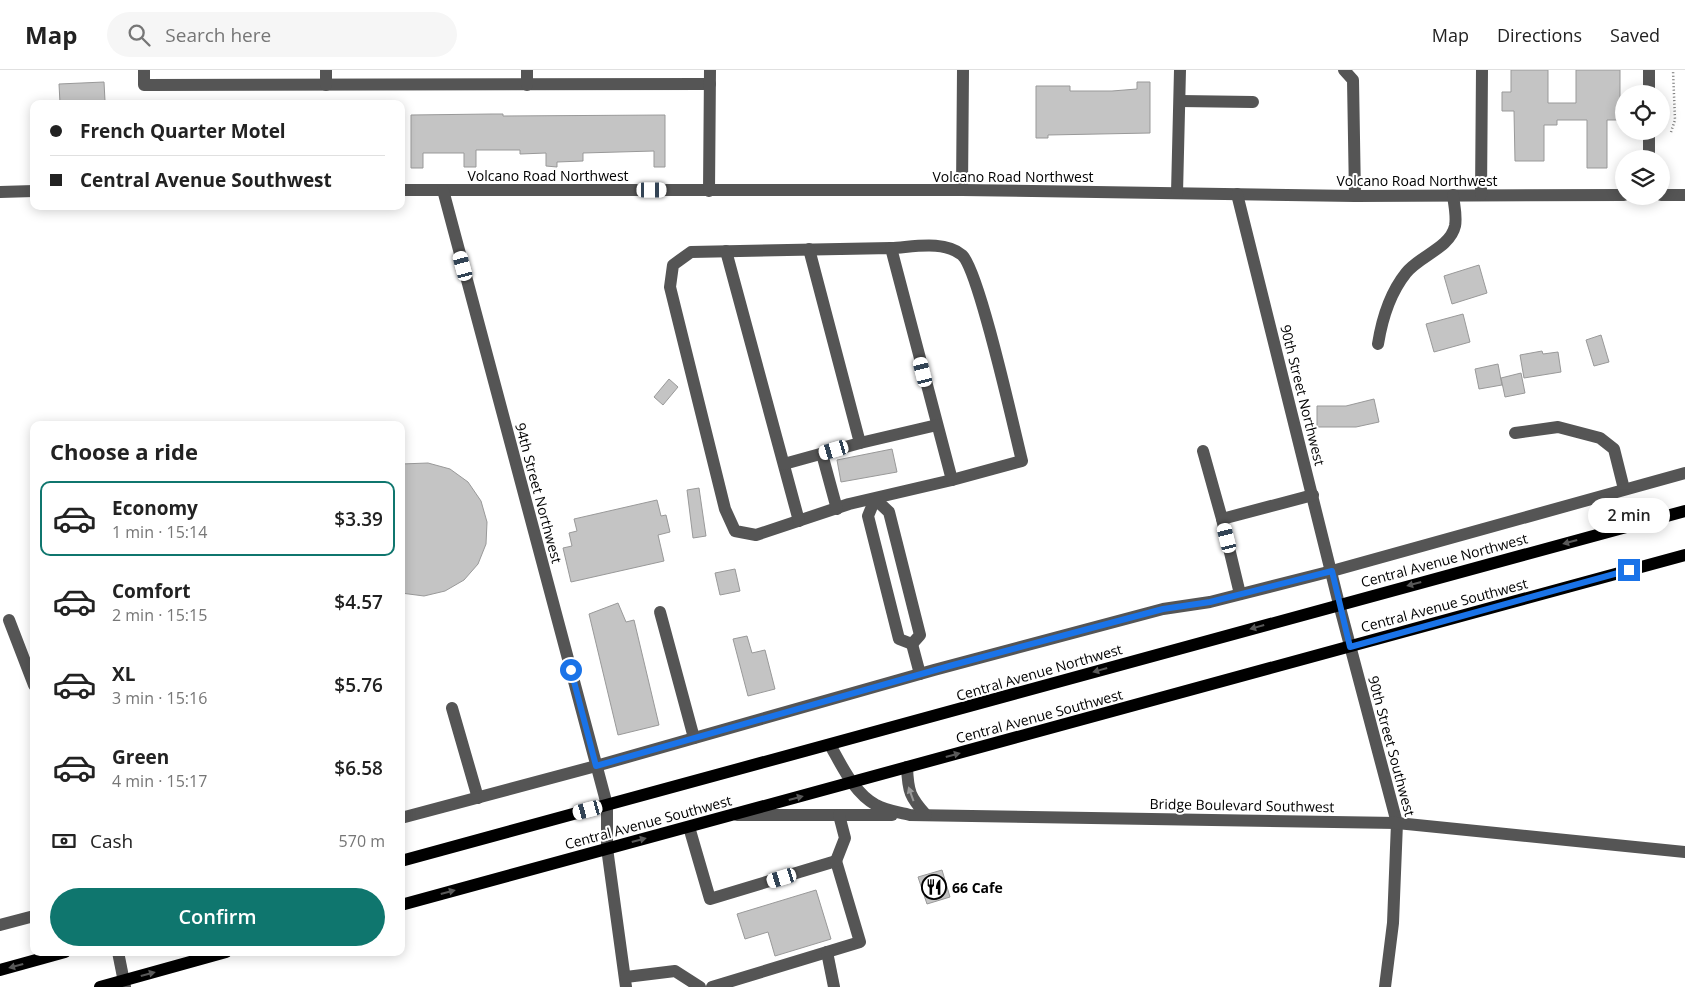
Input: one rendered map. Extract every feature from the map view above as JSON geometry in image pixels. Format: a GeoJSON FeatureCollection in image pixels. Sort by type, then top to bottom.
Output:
{"type":"FeatureCollection","features":[{"type":"Feature","properties":{"kind":"main road","name":"Central Avenue Northwest"},"geometry":{"type":"LineString","coordinates":[[405,860],[830,746],[1685,510]]}},
{"type":"Feature","properties":{"kind":"main road","name":"Central Avenue Southwest"},"geometry":{"type":"LineString","coordinates":[[405,904],[1685,555]]}},
{"type":"Feature","properties":{"kind":"main road"},"geometry":{"type":"LineString","coordinates":[[0,970],[51,956]]}},
{"type":"Feature","properties":{"kind":"main road"},"geometry":{"type":"LineString","coordinates":[[100,987],[124,984],[213,956]]}},
{"type":"Feature","properties":{"kind":"street"},"geometry":{"type":"LineString","coordinates":[[144,70],[144,84],[710,84]]}},
{"type":"Feature","properties":{"kind":"street"},"geometry":{"type":"LineString","coordinates":[[326,70],[326,85]]}},
{"type":"Feature","properties":{"kind":"street"},"geometry":{"type":"LineString","coordinates":[[527,70],[527,85]]}},
{"type":"Feature","properties":{"kind":"street"},"geometry":{"type":"LineString","coordinates":[[709,191],[710,70]]}},
{"type":"Feature","properties":{"kind":"street"},"geometry":{"type":"LineString","coordinates":[[962,190],[963,70]]}},
{"type":"Feature","properties":{"kind":"street"},"geometry":{"type":"LineString","coordinates":[[1176,193],[1180,70]]}},
{"type":"Feature","properties":{"kind":"street"},"geometry":{"type":"LineString","coordinates":[[1344,70],[1352,80],[1354,196]]}},
{"type":"Feature","properties":{"kind":"street"},"geometry":{"type":"LineString","coordinates":[[1482,70],[1482,195]]}},
{"type":"Feature","properties":{"kind":"street"},"geometry":{"type":"LineString","coordinates":[[1649,70],[1649,85]]}},
{"type":"Feature","properties":{"kind":"street"},"geometry":{"type":"LineString","coordinates":[[1180,101],[1253,102]]}},
{"type":"Feature","properties":{"kind":"street","name":"Volcano Road Northwest"},"geometry":{"type":"LineString","coordinates":[[405,190],[962,190],[1354,196],[1615,195]]}},
{"type":"Feature","properties":{"kind":"street","name":"94th Street Northwest"},"geometry":{"type":"LineString","coordinates":[[443,190],[607,805],[607,848],[626,982]]}},
{"type":"Feature","properties":{"kind":"street"},"geometry":{"type":"LineString","coordinates":[[0,192],[30,192]]}},
{"type":"Feature","properties":{"kind":"street","name":"90th Street Northwest"},"geometry":{"type":"LineString","coordinates":[[1237,194],[1339,604]]}},
{"type":"Feature","properties":{"kind":"street"},"geometry":{"type":"LineString","coordinates":[[1378,344],[1386,309],[1396,287],[1420,259],[1447,240],[1454,227],[1452,195]]}},
{"type":"Feature","properties":{"kind":"street"},"geometry":{"type":"LineString","coordinates":[[1670,195],[1685,195]]}},
{"type":"Feature","properties":{"kind":"street"},"geometry":{"type":"LineString","coordinates":[[936,246],[948,248],[963,256],[974,278],[1022,461],[837,509],[756,535],[735,531],[724,509],[670,287],[673,265],[690,252],[809,250],[936,246]]}},
{"type":"Feature","properties":{"kind":"street"},"geometry":{"type":"LineString","coordinates":[[891,248],[952,480]]}},
{"type":"Feature","properties":{"kind":"street"},"geometry":{"type":"LineString","coordinates":[[809,250],[860,442]]}},
{"type":"Feature","properties":{"kind":"street"},"geometry":{"type":"LineString","coordinates":[[726,251],[799,521]]}},
{"type":"Feature","properties":{"kind":"street"},"geometry":{"type":"LineString","coordinates":[[784,464],[860,442],[936,425]]}},
{"type":"Feature","properties":{"kind":"street"},"geometry":{"type":"LineString","coordinates":[[1516,433],[1558,427],[1600,438],[1614,449],[1624,490]]}},
{"type":"Feature","properties":{"kind":"street"},"geometry":{"type":"LineString","coordinates":[[1203,451],[1240,594]]}},
{"type":"Feature","properties":{"kind":"street"},"geometry":{"type":"LineString","coordinates":[[822,454],[837,509]]}},
{"type":"Feature","properties":{"kind":"street","name":"Central Avenue Northwest"},"geometry":{"type":"LineString","coordinates":[[405,817],[596,766],[920,674],[1163,609],[1210,602],[1332,571],[1685,473]]}},
{"type":"Feature","properties":{"kind":"street"},"geometry":{"type":"LineString","coordinates":[[1222,519],[1312,495]]}},
{"type":"Feature","properties":{"kind":"street"},"geometry":{"type":"LineString","coordinates":[[875,499],[890,512],[895,530],[920,635],[912,644]]}},
{"type":"Feature","properties":{"kind":"street"},"geometry":{"type":"LineString","coordinates":[[875,499],[868,516],[899,640],[912,644]]}},
{"type":"Feature","properties":{"kind":"street"},"geometry":{"type":"LineString","coordinates":[[873,535],[895,530]]}},
{"type":"Feature","properties":{"kind":"street","name":"90th Street Southwest"},"geometry":{"type":"LineString","coordinates":[[1339,604],[1397,823],[1393,923],[1385,987]]}},
{"type":"Feature","properties":{"kind":"street"},"geometry":{"type":"LineString","coordinates":[[660,612],[694,738]]}},
{"type":"Feature","properties":{"kind":"street"},"geometry":{"type":"LineString","coordinates":[[9,620],[30,675]]}},
{"type":"Feature","properties":{"kind":"street"},"geometry":{"type":"LineString","coordinates":[[912,644],[920,674]]}},
{"type":"Feature","properties":{"kind":"street"},"geometry":{"type":"LineString","coordinates":[[452,708],[478,798]]}},
{"type":"Feature","properties":{"kind":"street","name":"Bridge Boulevard Southwest"},"geometry":{"type":"LineString","coordinates":[[830,746],[852,782],[877,806],[910,815],[1397,823],[1685,852]]}},
{"type":"Feature","properties":{"kind":"street"},"geometry":{"type":"LineString","coordinates":[[907,767],[908,784],[912,799],[926,815]]}},
{"type":"Feature","properties":{"kind":"street"},"geometry":{"type":"LineString","coordinates":[[732,815],[910,815]]}},
{"type":"Feature","properties":{"kind":"street"},"geometry":{"type":"LineString","coordinates":[[712,987],[860,942],[836,861],[845,838],[839,815]]}},
{"type":"Feature","properties":{"kind":"street"},"geometry":{"type":"LineString","coordinates":[[688,827],[710,899],[836,861]]}},
{"type":"Feature","properties":{"kind":"street"},"geometry":{"type":"LineString","coordinates":[[0,925],[30,917]]}},
{"type":"Feature","properties":{"kind":"street"},"geometry":{"type":"LineString","coordinates":[[826,952],[834,987]]}},
{"type":"Feature","properties":{"kind":"street"},"geometry":{"type":"LineString","coordinates":[[119,956],[124,984]]}},
{"type":"Feature","properties":{"kind":"street"},"geometry":{"type":"LineString","coordinates":[[626,982],[675,971],[700,987]]}},
{"type":"Feature","properties":{"kind":"path"},"geometry":{"type":"LineString","coordinates":[[1671,132],[1675,120],[1673,70]]}},
{"type":"Feature","properties":{"kind":"building"},"geometry":{"type":"Polygon","coordinates":[[[1511,70],[1548,70],[1548,103],[1576,103],[1576,70],[1620,70],[1620,85],[1615,85],[1615,120],[1607,120],[1607,168],[1587,168],[1587,120],[1557,120],[1557,125],[1544,125],[1544,161],[1515,161],[1514,111],[1502,111],[1502,92],[1511,92],[1511,70]]]}},
{"type":"Feature","properties":{"kind":"building"},"geometry":{"type":"Polygon","coordinates":[[[104,82],[105,100],[60,100],[59,84],[104,82]]]}},
{"type":"Feature","properties":{"kind":"building"},"geometry":{"type":"Polygon","coordinates":[[[1137,82],[1150,82],[1150,133],[1048,135],[1048,138],[1036,138],[1036,86],[1070,86],[1070,91],[1112,91],[1137,89],[1137,82]]]}},
{"type":"Feature","properties":{"kind":"building"},"geometry":{"type":"Polygon","coordinates":[[[503,114],[503,116],[665,115],[665,167],[654,167],[654,151],[583,153],[583,161],[557,162],[557,167],[546,166],[546,153],[520,154],[520,150],[476,150],[476,167],[464,167],[464,153],[423,153],[423,168],[411,168],[411,115],[503,114]]]}},
{"type":"Feature","properties":{"kind":"building"},"geometry":{"type":"Polygon","coordinates":[[[1479,265],[1487,293],[1452,304],[1444,276],[1479,265]]]}},
{"type":"Feature","properties":{"kind":"building"},"geometry":{"type":"Polygon","coordinates":[[[1463,314],[1470,342],[1434,352],[1426,324],[1463,314]]]}},
{"type":"Feature","properties":{"kind":"building"},"geometry":{"type":"Polygon","coordinates":[[[1601,335],[1609,362],[1594,366],[1586,340],[1601,335]]]}},
{"type":"Feature","properties":{"kind":"building"},"geometry":{"type":"Polygon","coordinates":[[[1542,351],[1543,354],[1558,352],[1561,372],[1524,378],[1520,355],[1542,351]]]}},
{"type":"Feature","properties":{"kind":"building"},"geometry":{"type":"Polygon","coordinates":[[[1498,364],[1502,385],[1479,389],[1475,369],[1498,364]]]}},
{"type":"Feature","properties":{"kind":"building"},"geometry":{"type":"Polygon","coordinates":[[[1521,373],[1525,393],[1505,397],[1501,378],[1521,373]]]}},
{"type":"Feature","properties":{"kind":"building"},"geometry":{"type":"Polygon","coordinates":[[[669,379],[678,387],[663,405],[654,397],[669,379]]]}},
{"type":"Feature","properties":{"kind":"building"},"geometry":{"type":"Polygon","coordinates":[[[1374,399],[1379,422],[1356,427],[1317,427],[1317,406],[1346,406],[1374,399]]]}},
{"type":"Feature","properties":{"kind":"building"},"geometry":{"type":"Polygon","coordinates":[[[892,449],[897,472],[841,482],[837,460],[892,449]]]}},
{"type":"Feature","properties":{"kind":"building"},"geometry":{"type":"Polygon","coordinates":[[[428,463],[450,469],[468,482],[481,501],[487,522],[486,544],[478,564],[464,580],[445,591],[424,596],[405,594],[405,464],[428,463]]]}},
{"type":"Feature","properties":{"kind":"building"},"geometry":{"type":"Polygon","coordinates":[[[699,488],[706,536],[693,538],[687,490],[699,488]]]}},
{"type":"Feature","properties":{"kind":"building"},"geometry":{"type":"Polygon","coordinates":[[[657,500],[661,516],[666,515],[670,532],[658,535],[664,561],[571,582],[563,548],[572,546],[569,533],[577,531],[574,519],[657,500]]]}},
{"type":"Feature","properties":{"kind":"building"},"geometry":{"type":"Polygon","coordinates":[[[735,569],[740,591],[720,595],[715,573],[735,569]]]}},
{"type":"Feature","properties":{"kind":"building"},"geometry":{"type":"Polygon","coordinates":[[[618,603],[626,622],[634,620],[659,725],[618,735],[589,614],[618,603]]]}},
{"type":"Feature","properties":{"kind":"building"},"geometry":{"type":"Polygon","coordinates":[[[747,636],[752,653],[765,650],[775,689],[748,696],[733,639],[747,636]]]}},
{"type":"Feature","properties":{"kind":"building","name":"66 Cafe"},"geometry":{"type":"Polygon","coordinates":[[[942,870],[950,897],[927,904],[918,877],[942,870]]]}},
{"type":"Feature","properties":{"kind":"building"},"geometry":{"type":"Polygon","coordinates":[[[816,890],[831,939],[775,956],[768,932],[745,939],[737,914],[816,890]]]}},
{"type":"Feature","properties":{"kind":"place","name":"66 Cafe"},"geometry":{"type":"Point","coordinates":[934,887]}},
{"type":"Feature","properties":{"kind":"route"},"geometry":{"type":"LineString","coordinates":[[571,670],[596,766],[856,691],[1163,609],[1210,602],[1332,571],[1350,647],[1629,570]]}}]}
